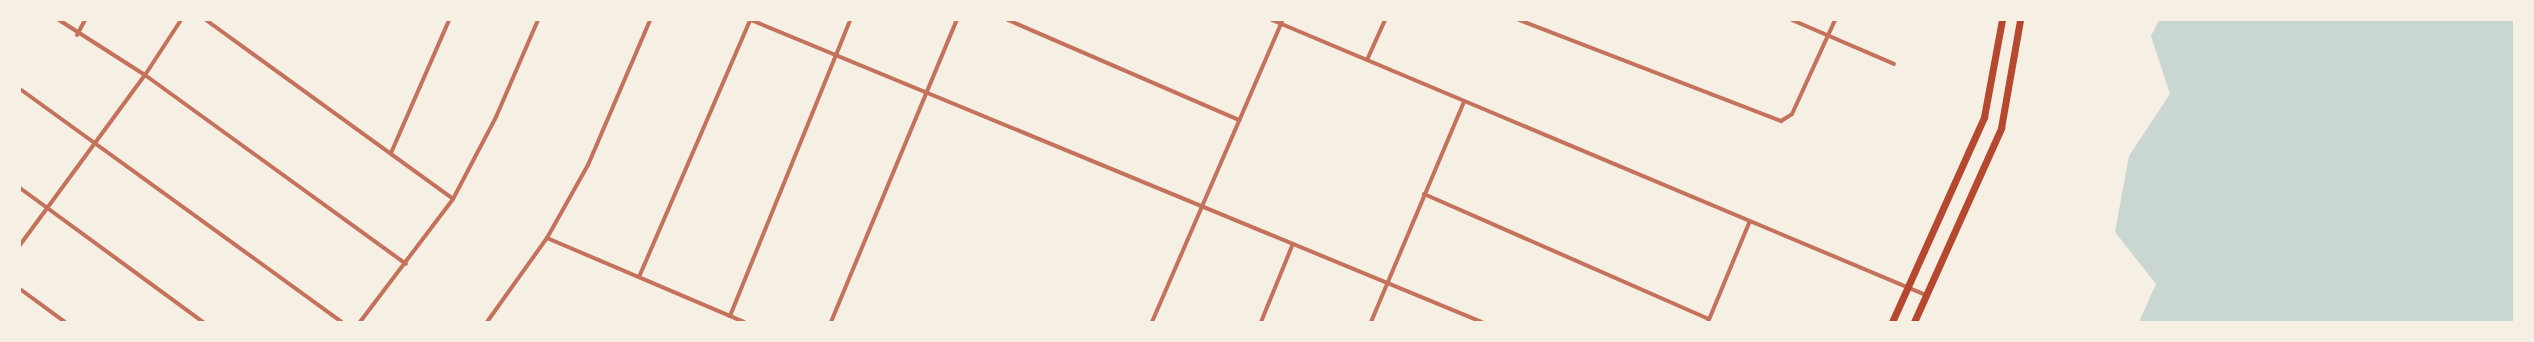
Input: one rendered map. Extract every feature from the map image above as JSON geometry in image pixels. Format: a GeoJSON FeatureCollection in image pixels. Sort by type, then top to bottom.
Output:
{"type":"FeatureCollection","features":[{"type":"Feature","properties":{"kind":"main road"},"geometry":{"type":"LineString","coordinates":[[1892,322],[1984,117],[2002,20]]}},
{"type":"Feature","properties":{"kind":"main road"},"geometry":{"type":"LineString","coordinates":[[1914,322],[2001,128],[2020,20]]}},
{"type":"Feature","properties":{"kind":"street"},"geometry":{"type":"LineString","coordinates":[[58,20],[77,35],[146,75],[406,264]]}},
{"type":"Feature","properties":{"kind":"street"},"geometry":{"type":"LineString","coordinates":[[77,35],[85,20]]}},
{"type":"Feature","properties":{"kind":"street"},"geometry":{"type":"LineString","coordinates":[[20,245],[146,75],[181,20]]}},
{"type":"Feature","properties":{"kind":"street"},"geometry":{"type":"LineString","coordinates":[[206,20],[453,199]]}},
{"type":"Feature","properties":{"kind":"street"},"geometry":{"type":"LineString","coordinates":[[391,153],[449,20]]}},
{"type":"Feature","properties":{"kind":"street"},"geometry":{"type":"LineString","coordinates":[[360,322],[406,264],[453,199],[496,117],[538,20]]}},
{"type":"Feature","properties":{"kind":"street"},"geometry":{"type":"LineString","coordinates":[[487,322],[547,238],[588,165],[650,20]]}},
{"type":"Feature","properties":{"kind":"street"},"geometry":{"type":"LineString","coordinates":[[639,277],[750,20],[836,53],[925,90],[1201,209],[1482,322]]}},
{"type":"Feature","properties":{"kind":"street"},"geometry":{"type":"LineString","coordinates":[[730,316],[850,20]]}},
{"type":"Feature","properties":{"kind":"street"},"geometry":{"type":"LineString","coordinates":[[831,322],[925,90],[956,20]]}},
{"type":"Feature","properties":{"kind":"street"},"geometry":{"type":"LineString","coordinates":[[1008,20],[1239,120]]}},
{"type":"Feature","properties":{"kind":"street"},"geometry":{"type":"LineString","coordinates":[[1272,20],[1282,22],[1464,102],[1749,223],[1926,295]]}},
{"type":"Feature","properties":{"kind":"street"},"geometry":{"type":"LineString","coordinates":[[1367,60],[1385,20]]}},
{"type":"Feature","properties":{"kind":"street"},"geometry":{"type":"LineString","coordinates":[[1520,20],[1781,121],[1792,114],[1835,20]]}},
{"type":"Feature","properties":{"kind":"street"},"geometry":{"type":"LineString","coordinates":[[1792,20],[1894,64]]}},
{"type":"Feature","properties":{"kind":"street"},"geometry":{"type":"LineString","coordinates":[[1152,322],[1282,22]]}},
{"type":"Feature","properties":{"kind":"street"},"geometry":{"type":"LineString","coordinates":[[20,89],[97,141],[342,322]]}},
{"type":"Feature","properties":{"kind":"street"},"geometry":{"type":"LineString","coordinates":[[1371,322],[1464,102]]}},
{"type":"Feature","properties":{"kind":"street"},"geometry":{"type":"LineString","coordinates":[[20,188],[203,322]]}},
{"type":"Feature","properties":{"kind":"street"},"geometry":{"type":"LineString","coordinates":[[1424,194],[1709,320],[1749,223]]}},
{"type":"Feature","properties":{"kind":"street"},"geometry":{"type":"LineString","coordinates":[[547,238],[744,322]]}},
{"type":"Feature","properties":{"kind":"street"},"geometry":{"type":"LineString","coordinates":[[1261,322],[1292,246]]}},
{"type":"Feature","properties":{"kind":"street"},"geometry":{"type":"LineString","coordinates":[[20,289],[65,322]]}},
{"type":"Feature","properties":{"kind":"shaded area"},"geometry":{"type":"Polygon","coordinates":[[[2159,20],[2514,20],[2514,322],[2139,322],[2156,284],[2115,232],[2129,156],[2170,94],[2151,36],[2159,20]]]}}]}
